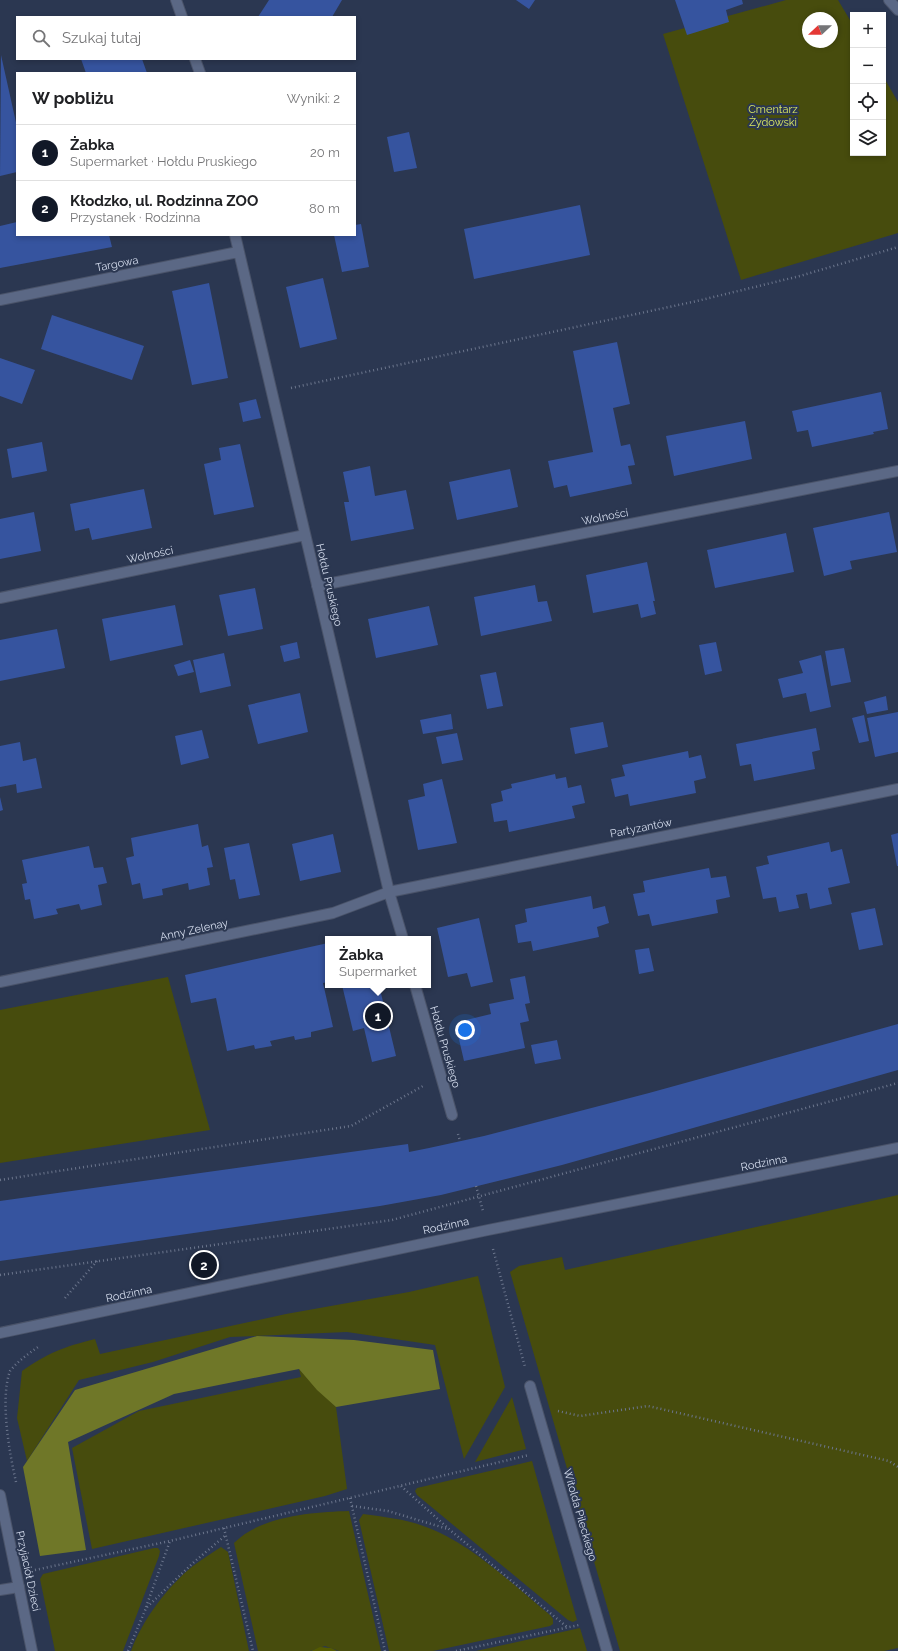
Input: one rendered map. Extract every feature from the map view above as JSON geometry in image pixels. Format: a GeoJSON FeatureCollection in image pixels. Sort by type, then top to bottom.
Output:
{"type":"FeatureCollection","features":[{"type":"Feature","properties":{"kind":"street"},"geometry":{"type":"LineString","coordinates":[[176,0],[182,16]]}},
{"type":"Feature","properties":{"kind":"street"},"geometry":{"type":"LineString","coordinates":[[889,0],[898,10]]}},
{"type":"Feature","properties":{"kind":"street"},"geometry":{"type":"LineString","coordinates":[[195,60],[200,72]]}},
{"type":"Feature","properties":{"kind":"street","name":"Hołdu Pruskiego"},"geometry":{"type":"LineString","coordinates":[[235,236],[389,892],[402,936]]}},
{"type":"Feature","properties":{"kind":"street","name":"Targowa"},"geometry":{"type":"LineString","coordinates":[[0,300],[238,252]]}},
{"type":"Feature","properties":{"kind":"street","name":"Wolności"},"geometry":{"type":"LineString","coordinates":[[317,586],[898,471]]}},
{"type":"Feature","properties":{"kind":"street","name":"Wolności"},"geometry":{"type":"LineString","coordinates":[[0,598],[305,535]]}},
{"type":"Feature","properties":{"kind":"street","name":"Partyzantów"},"geometry":{"type":"LineString","coordinates":[[389,892],[898,789]]}},
{"type":"Feature","properties":{"kind":"street","name":"Anny Zelenay"},"geometry":{"type":"LineString","coordinates":[[0,982],[333,913],[389,892]]}},
{"type":"Feature","properties":{"kind":"street","name":"Hołdu Pruskiego"},"geometry":{"type":"LineString","coordinates":[[417,988],[452,1115]]}},
{"type":"Feature","properties":{"kind":"street","name":"Rodzinna"},"geometry":{"type":"LineString","coordinates":[[0,1333],[488,1230],[898,1148]]}},
{"type":"Feature","properties":{"kind":"street","name":"Witolda Pileckiego"},"geometry":{"type":"LineString","coordinates":[[530,1386],[607,1651]]}},
{"type":"Feature","properties":{"kind":"street","name":"Przyjaciół Dzieci"},"geometry":{"type":"LineString","coordinates":[[0,1495],[32,1651]]}},
{"type":"Feature","properties":{"kind":"street"},"geometry":{"type":"LineString","coordinates":[[0,1590],[19,1587]]}},
{"type":"Feature","properties":{"kind":"path"},"geometry":{"type":"LineString","coordinates":[[271,392],[689,303],[800,276],[898,247]]}},
{"type":"Feature","properties":{"kind":"path"},"geometry":{"type":"LineString","coordinates":[[0,1180],[351,1126],[441,1077]]}},
{"type":"Feature","properties":{"kind":"path"},"geometry":{"type":"LineString","coordinates":[[0,1275],[392,1220],[898,1083]]}},
{"type":"Feature","properties":{"kind":"path"},"geometry":{"type":"LineString","coordinates":[[488,1230],[530,1386]]}},
{"type":"Feature","properties":{"kind":"path"},"geometry":{"type":"LineString","coordinates":[[42,1325],[97,1261]]}},
{"type":"Feature","properties":{"kind":"path"},"geometry":{"type":"LineString","coordinates":[[2,1395],[4,1384],[20,1359],[44,1344]]}},
{"type":"Feature","properties":{"kind":"path"},"geometry":{"type":"LineString","coordinates":[[536,1406],[580,1416],[648,1406],[889,1461],[898,1467]]}},
{"type":"Feature","properties":{"kind":"path"},"geometry":{"type":"LineString","coordinates":[[2,1407],[16,1484]]}},
{"type":"Feature","properties":{"kind":"path"},"geometry":{"type":"LineString","coordinates":[[35,1577],[33,1570],[170,1541],[549,1450]]}},
{"type":"Feature","properties":{"kind":"path"},"geometry":{"type":"LineString","coordinates":[[401,1486],[450,1530],[567,1627]]}},
{"type":"Feature","properties":{"kind":"path"},"geometry":{"type":"LineString","coordinates":[[350,1498],[385,1651]]}},
{"type":"Feature","properties":{"kind":"path"},"geometry":{"type":"LineString","coordinates":[[352,1506],[388,1511],[450,1530]]}},
{"type":"Feature","properties":{"kind":"path"},"geometry":{"type":"LineString","coordinates":[[224,1528],[253,1651]]}},
{"type":"Feature","properties":{"kind":"path"},"geometry":{"type":"LineString","coordinates":[[146,1608],[194,1562],[226,1535]]}},
{"type":"Feature","properties":{"kind":"path"},"geometry":{"type":"LineString","coordinates":[[128,1651],[146,1608],[170,1541]]}},
{"type":"Feature","properties":{"kind":"path"},"geometry":{"type":"LineString","coordinates":[[456,1651],[567,1627],[599,1622]]}},
{"type":"Feature","properties":{"kind":"green space","name":"Cmentarz Żydowski"},"geometry":{"type":"Polygon","coordinates":[[[786,0],[838,0],[850,20],[850,156],[886,156],[886,81],[898,102],[898,233],[741,280],[663,34],[786,0]]]}},
{"type":"Feature","properties":{"kind":"green space"},"geometry":{"type":"Polygon","coordinates":[[[168,977],[210,1130],[0,1163],[0,1010],[168,977]]]}},
{"type":"Feature","properties":{"kind":"green space"},"geometry":{"type":"Polygon","coordinates":[[[898,1195],[898,1648],[884,1651],[620,1651],[510,1272],[519,1266],[562,1257],[565,1270],[898,1195]]]}},
{"type":"Feature","properties":{"kind":"green space"},"geometry":{"type":"Polygon","coordinates":[[[478,1276],[505,1387],[464,1459],[435,1345],[347,1332],[230,1337],[153,1362],[79,1380],[27,1461],[17,1418],[22,1371],[56,1351],[95,1339],[100,1354],[286,1314],[409,1292],[478,1276]]]}},
{"type":"Feature","properties":{"kind":"green space"},"geometry":{"type":"Polygon","coordinates":[[[257,1336],[354,1340],[433,1350],[440,1389],[336,1407],[317,1390],[299,1369],[174,1394],[68,1442],[86,1550],[40,1556],[23,1467],[75,1390],[257,1336]]]}},
{"type":"Feature","properties":{"kind":"green space"},"geometry":{"type":"Polygon","coordinates":[[[299,1369],[336,1407],[347,1489],[325,1496],[92,1549],[72,1448],[139,1411],[301,1377],[299,1369]]]}},
{"type":"Feature","properties":{"kind":"green space"},"geometry":{"type":"Polygon","coordinates":[[[512,1397],[526,1449],[475,1462],[512,1397]]]}},
{"type":"Feature","properties":{"kind":"green space"},"geometry":{"type":"Polygon","coordinates":[[[532,1461],[577,1620],[573,1622],[568,1620],[417,1495],[415,1491],[417,1488],[532,1461]]]}},
{"type":"Feature","properties":{"kind":"green space"},"geometry":{"type":"Polygon","coordinates":[[[349,1511],[381,1651],[339,1651],[325,1646],[310,1651],[258,1651],[234,1543],[245,1534],[272,1521],[304,1514],[349,1511]]]}},
{"type":"Feature","properties":{"kind":"green space"},"geometry":{"type":"Polygon","coordinates":[[[363,1514],[418,1524],[459,1543],[507,1578],[550,1615],[553,1619],[553,1624],[550,1626],[433,1651],[389,1651],[359,1520],[363,1514]]]}},
{"type":"Feature","properties":{"kind":"green space"},"geometry":{"type":"Polygon","coordinates":[[[221,1547],[228,1552],[249,1651],[131,1651],[142,1627],[165,1594],[183,1574],[203,1558],[221,1547]]]}},
{"type":"Feature","properties":{"kind":"green space"},"geometry":{"type":"Polygon","coordinates":[[[158,1548],[160,1551],[159,1556],[123,1651],[55,1651],[40,1579],[43,1574],[158,1548]]]}},
{"type":"Feature","properties":{"kind":"green space"},"geometry":{"type":"Polygon","coordinates":[[[580,1628],[587,1651],[476,1651],[580,1628]]]}},
{"type":"Feature","properties":{"kind":"shaded area"},"geometry":{"type":"Polygon","coordinates":[[[320,1647],[331,1648],[337,1651],[311,1651],[320,1647]]]}},
{"type":"Feature","properties":{"kind":"building"},"geometry":{"type":"Polygon","coordinates":[[[269,0],[342,0],[333,16],[259,16],[269,0]]]}},
{"type":"Feature","properties":{"kind":"building"},"geometry":{"type":"Polygon","coordinates":[[[516,0],[535,0],[529,9],[516,0]]]}},
{"type":"Feature","properties":{"kind":"building"},"geometry":{"type":"Polygon","coordinates":[[[675,0],[742,0],[743,4],[726,10],[729,22],[687,35],[675,0]]]}},
{"type":"Feature","properties":{"kind":"building"},"geometry":{"type":"Polygon","coordinates":[[[1,55],[16,122],[16,172],[0,176],[1,55]]]}},
{"type":"Feature","properties":{"kind":"building"},"geometry":{"type":"Polygon","coordinates":[[[81,60],[142,60],[147,72],[86,72],[81,60]]]}},
{"type":"Feature","properties":{"kind":"building"},"geometry":{"type":"Polygon","coordinates":[[[409,132],[417,168],[394,172],[387,137],[409,132]]]}},
{"type":"Feature","properties":{"kind":"building"},"geometry":{"type":"Polygon","coordinates":[[[580,205],[590,255],[474,279],[464,229],[580,205]]]}},
{"type":"Feature","properties":{"kind":"building"},"geometry":{"type":"Polygon","coordinates":[[[16,222],[16,236],[109,236],[112,247],[0,268],[0,226],[16,222]]]}},
{"type":"Feature","properties":{"kind":"building"},"geometry":{"type":"Polygon","coordinates":[[[361,224],[369,267],[342,272],[334,236],[356,236],[356,225],[361,224]]]}},
{"type":"Feature","properties":{"kind":"building"},"geometry":{"type":"Polygon","coordinates":[[[323,278],[337,339],[300,348],[286,287],[323,278]]]}},
{"type":"Feature","properties":{"kind":"building"},"geometry":{"type":"Polygon","coordinates":[[[209,283],[228,378],[192,385],[172,291],[209,283]]]}},
{"type":"Feature","properties":{"kind":"building"},"geometry":{"type":"Polygon","coordinates":[[[52,315],[144,346],[132,380],[41,349],[52,315]]]}},
{"type":"Feature","properties":{"kind":"building"},"geometry":{"type":"Polygon","coordinates":[[[617,342],[630,404],[613,408],[621,446],[630,444],[635,465],[628,466],[632,484],[570,497],[567,485],[554,488],[548,461],[593,452],[573,351],[617,342]]]}},
{"type":"Feature","properties":{"kind":"building"},"geometry":{"type":"Polygon","coordinates":[[[0,358],[35,370],[22,404],[0,396],[0,358]]]}},
{"type":"Feature","properties":{"kind":"building"},"geometry":{"type":"Polygon","coordinates":[[[881,392],[888,429],[873,432],[874,434],[812,447],[808,430],[797,432],[792,411],[881,392]]]}},
{"type":"Feature","properties":{"kind":"building"},"geometry":{"type":"Polygon","coordinates":[[[256,399],[261,418],[243,422],[239,403],[256,399]]]}},
{"type":"Feature","properties":{"kind":"building"},"geometry":{"type":"Polygon","coordinates":[[[745,421],[752,459],[674,476],[666,436],[745,421]]]}},
{"type":"Feature","properties":{"kind":"building"},"geometry":{"type":"Polygon","coordinates":[[[42,442],[47,471],[12,478],[7,449],[42,442]]]}},
{"type":"Feature","properties":{"kind":"building"},"geometry":{"type":"Polygon","coordinates":[[[240,444],[254,507],[214,515],[204,464],[221,460],[219,448],[240,444]]]}},
{"type":"Feature","properties":{"kind":"building"},"geometry":{"type":"Polygon","coordinates":[[[370,466],[375,496],[406,490],[414,529],[351,541],[344,502],[349,502],[343,472],[370,466]]]}},
{"type":"Feature","properties":{"kind":"building"},"geometry":{"type":"Polygon","coordinates":[[[510,469],[518,507],[457,520],[449,482],[510,469]]]}},
{"type":"Feature","properties":{"kind":"building"},"geometry":{"type":"Polygon","coordinates":[[[144,489],[152,528],[92,540],[89,528],[75,531],[70,504],[144,489]]]}},
{"type":"Feature","properties":{"kind":"building"},"geometry":{"type":"Polygon","coordinates":[[[34,512],[41,551],[0,559],[0,519],[34,512]]]}},
{"type":"Feature","properties":{"kind":"building"},"geometry":{"type":"Polygon","coordinates":[[[889,512],[897,552],[850,561],[852,569],[824,576],[813,528],[889,512]]]}},
{"type":"Feature","properties":{"kind":"building"},"geometry":{"type":"Polygon","coordinates":[[[786,533],[794,572],[715,588],[707,550],[786,533]]]}},
{"type":"Feature","properties":{"kind":"building"},"geometry":{"type":"Polygon","coordinates":[[[647,562],[655,601],[653,601],[656,614],[641,618],[638,604],[593,613],[586,575],[647,562]]]}},
{"type":"Feature","properties":{"kind":"building"},"geometry":{"type":"Polygon","coordinates":[[[535,585],[538,602],[547,601],[552,621],[481,636],[474,597],[535,585]]]}},
{"type":"Feature","properties":{"kind":"building"},"geometry":{"type":"Polygon","coordinates":[[[255,588],[263,629],[228,636],[219,595],[255,588]]]}},
{"type":"Feature","properties":{"kind":"building"},"geometry":{"type":"Polygon","coordinates":[[[175,605],[183,645],[110,661],[102,619],[175,605]]]}},
{"type":"Feature","properties":{"kind":"building"},"geometry":{"type":"Polygon","coordinates":[[[429,606],[438,645],[376,658],[368,619],[429,606]]]}},
{"type":"Feature","properties":{"kind":"building"},"geometry":{"type":"Polygon","coordinates":[[[57,629],[65,668],[0,681],[0,640],[57,629]]]}},
{"type":"Feature","properties":{"kind":"building"},"geometry":{"type":"Polygon","coordinates":[[[297,642],[300,658],[284,662],[280,646],[297,642]]]}},
{"type":"Feature","properties":{"kind":"building"},"geometry":{"type":"Polygon","coordinates":[[[716,642],[722,671],[705,675],[699,645],[716,642]]]}},
{"type":"Feature","properties":{"kind":"building"},"geometry":{"type":"Polygon","coordinates":[[[844,648],[851,682],[831,686],[825,651],[844,648]]]}},
{"type":"Feature","properties":{"kind":"building"},"geometry":{"type":"Polygon","coordinates":[[[224,653],[231,686],[200,693],[193,660],[224,653]]]}},
{"type":"Feature","properties":{"kind":"building"},"geometry":{"type":"Polygon","coordinates":[[[821,655],[831,707],[810,712],[806,693],[783,698],[778,679],[803,673],[799,661],[821,655]]]}},
{"type":"Feature","properties":{"kind":"building"},"geometry":{"type":"Polygon","coordinates":[[[190,660],[194,672],[178,676],[174,665],[190,660]]]}},
{"type":"Feature","properties":{"kind":"building"},"geometry":{"type":"Polygon","coordinates":[[[496,672],[503,706],[487,709],[480,675],[496,672]]]}},
{"type":"Feature","properties":{"kind":"building"},"geometry":{"type":"Polygon","coordinates":[[[300,693],[308,732],[258,744],[248,705],[300,693]]]}},
{"type":"Feature","properties":{"kind":"building"},"geometry":{"type":"Polygon","coordinates":[[[886,696],[888,710],[867,714],[864,702],[886,696]]]}},
{"type":"Feature","properties":{"kind":"building"},"geometry":{"type":"Polygon","coordinates":[[[898,712],[898,752],[875,757],[867,718],[898,712]]]}},
{"type":"Feature","properties":{"kind":"building"},"geometry":{"type":"Polygon","coordinates":[[[451,714],[453,729],[423,734],[420,720],[451,714]]]}},
{"type":"Feature","properties":{"kind":"building"},"geometry":{"type":"Polygon","coordinates":[[[864,715],[869,741],[859,743],[852,718],[864,715]]]}},
{"type":"Feature","properties":{"kind":"building"},"geometry":{"type":"Polygon","coordinates":[[[603,722],[608,747],[575,754],[570,728],[603,722]]]}},
{"type":"Feature","properties":{"kind":"building"},"geometry":{"type":"Polygon","coordinates":[[[816,728],[820,750],[812,752],[815,769],[754,781],[751,764],[740,766],[736,744],[816,728]]]}},
{"type":"Feature","properties":{"kind":"building"},"geometry":{"type":"Polygon","coordinates":[[[202,730],[209,758],[181,765],[175,736],[202,730]]]}},
{"type":"Feature","properties":{"kind":"building"},"geometry":{"type":"Polygon","coordinates":[[[457,733],[463,760],[442,764],[436,737],[457,733]]]}},
{"type":"Feature","properties":{"kind":"building"},"geometry":{"type":"Polygon","coordinates":[[[20,742],[23,761],[36,758],[42,788],[17,793],[16,784],[0,787],[0,746],[20,742]]]}},
{"type":"Feature","properties":{"kind":"building"},"geometry":{"type":"Polygon","coordinates":[[[688,751],[689,758],[701,755],[706,778],[694,781],[696,793],[630,806],[628,794],[615,797],[611,779],[625,776],[622,765],[688,751]]]}},
{"type":"Feature","properties":{"kind":"building"},"geometry":{"type":"Polygon","coordinates":[[[555,774],[556,779],[566,777],[568,788],[581,785],[585,803],[572,806],[575,818],[509,832],[507,820],[494,822],[491,804],[503,801],[501,791],[512,788],[511,784],[555,774]]]}},
{"type":"Feature","properties":{"kind":"building"},"geometry":{"type":"Polygon","coordinates":[[[442,779],[457,843],[418,850],[408,800],[425,796],[423,784],[442,779]]]}},
{"type":"Feature","properties":{"kind":"building"},"geometry":{"type":"Polygon","coordinates":[[[0,797],[3,810],[0,811],[0,797]]]}},
{"type":"Feature","properties":{"kind":"building"},"geometry":{"type":"Polygon","coordinates":[[[198,824],[202,847],[208,845],[213,867],[207,868],[210,885],[189,890],[188,883],[162,889],[163,895],[143,899],[140,883],[132,885],[126,858],[134,856],[131,838],[198,824]]]}},
{"type":"Feature","properties":{"kind":"building"},"geometry":{"type":"Polygon","coordinates":[[[898,833],[898,866],[897,866],[891,835],[898,833]]]}},
{"type":"Feature","properties":{"kind":"building"},"geometry":{"type":"Polygon","coordinates":[[[333,834],[341,872],[300,881],[292,844],[333,834]]]}},
{"type":"Feature","properties":{"kind":"building"},"geometry":{"type":"Polygon","coordinates":[[[829,842],[831,852],[842,849],[850,883],[828,888],[832,904],[810,909],[807,893],[796,895],[799,908],[779,912],[776,897],[763,899],[756,867],[769,864],[767,856],[829,842]]]}},
{"type":"Feature","properties":{"kind":"building"},"geometry":{"type":"Polygon","coordinates":[[[249,843],[260,895],[239,899],[235,879],[230,880],[224,848],[249,843]]]}},
{"type":"Feature","properties":{"kind":"building"},"geometry":{"type":"Polygon","coordinates":[[[89,846],[94,868],[103,867],[107,883],[98,885],[102,905],[81,910],[79,904],[56,909],[58,914],[34,919],[30,899],[25,900],[22,884],[27,883],[22,860],[89,846]]]}},
{"type":"Feature","properties":{"kind":"building"},"geometry":{"type":"Polygon","coordinates":[[[709,868],[711,878],[726,876],[730,897],[716,900],[718,913],[652,926],[649,914],[638,916],[633,894],[645,892],[643,881],[709,868]]]}},
{"type":"Feature","properties":{"kind":"building"},"geometry":{"type":"Polygon","coordinates":[[[591,896],[593,909],[605,906],[609,923],[597,927],[599,937],[533,951],[531,941],[518,943],[515,925],[527,922],[525,909],[591,896]]]}},
{"type":"Feature","properties":{"kind":"building"},"geometry":{"type":"Polygon","coordinates":[[[875,908],[883,945],[859,950],[851,913],[875,908]]]}},
{"type":"Feature","properties":{"kind":"building"},"geometry":{"type":"Polygon","coordinates":[[[479,918],[493,982],[471,987],[467,973],[448,977],[437,928],[479,918]]]}},
{"type":"Feature","properties":{"kind":"building"},"geometry":{"type":"Polygon","coordinates":[[[325,944],[325,983],[323,983],[333,1027],[311,1032],[311,1037],[295,1040],[294,1036],[270,1041],[272,1046],[255,1049],[254,1045],[227,1051],[216,998],[191,1003],[185,975],[325,944]]]}},
{"type":"Feature","properties":{"kind":"building"},"geometry":{"type":"Polygon","coordinates":[[[649,948],[654,971],[639,974],[635,950],[649,948]]]}},
{"type":"Feature","properties":{"kind":"building"},"geometry":{"type":"Polygon","coordinates":[[[525,976],[530,1003],[525,1004],[529,1021],[520,1023],[525,1048],[464,1061],[458,1035],[465,1034],[462,1021],[491,1014],[489,1004],[514,999],[510,979],[525,976]]]}},
{"type":"Feature","properties":{"kind":"building"},"geometry":{"type":"Polygon","coordinates":[[[343,988],[380,988],[396,1056],[372,1062],[364,1028],[353,1031],[343,988]]]}},
{"type":"Feature","properties":{"kind":"building"},"geometry":{"type":"Polygon","coordinates":[[[898,1024],[898,1070],[562,1165],[441,1195],[380,1206],[0,1261],[0,1201],[408,1144],[409,1152],[484,1136],[649,1093],[898,1024]]]}},
{"type":"Feature","properties":{"kind":"building"},"geometry":{"type":"Polygon","coordinates":[[[557,1040],[561,1059],[535,1064],[531,1045],[557,1040]]]}},
{"type":"Feature","properties":{"kind":"place","name":"Żabka"},"geometry":{"type":"Point","coordinates":[378,1016]}},
{"type":"Feature","properties":{"kind":"place","name":"Kłodzko, ul. Rodzinna ZOO"},"geometry":{"type":"Point","coordinates":[204,1265]}}]}
